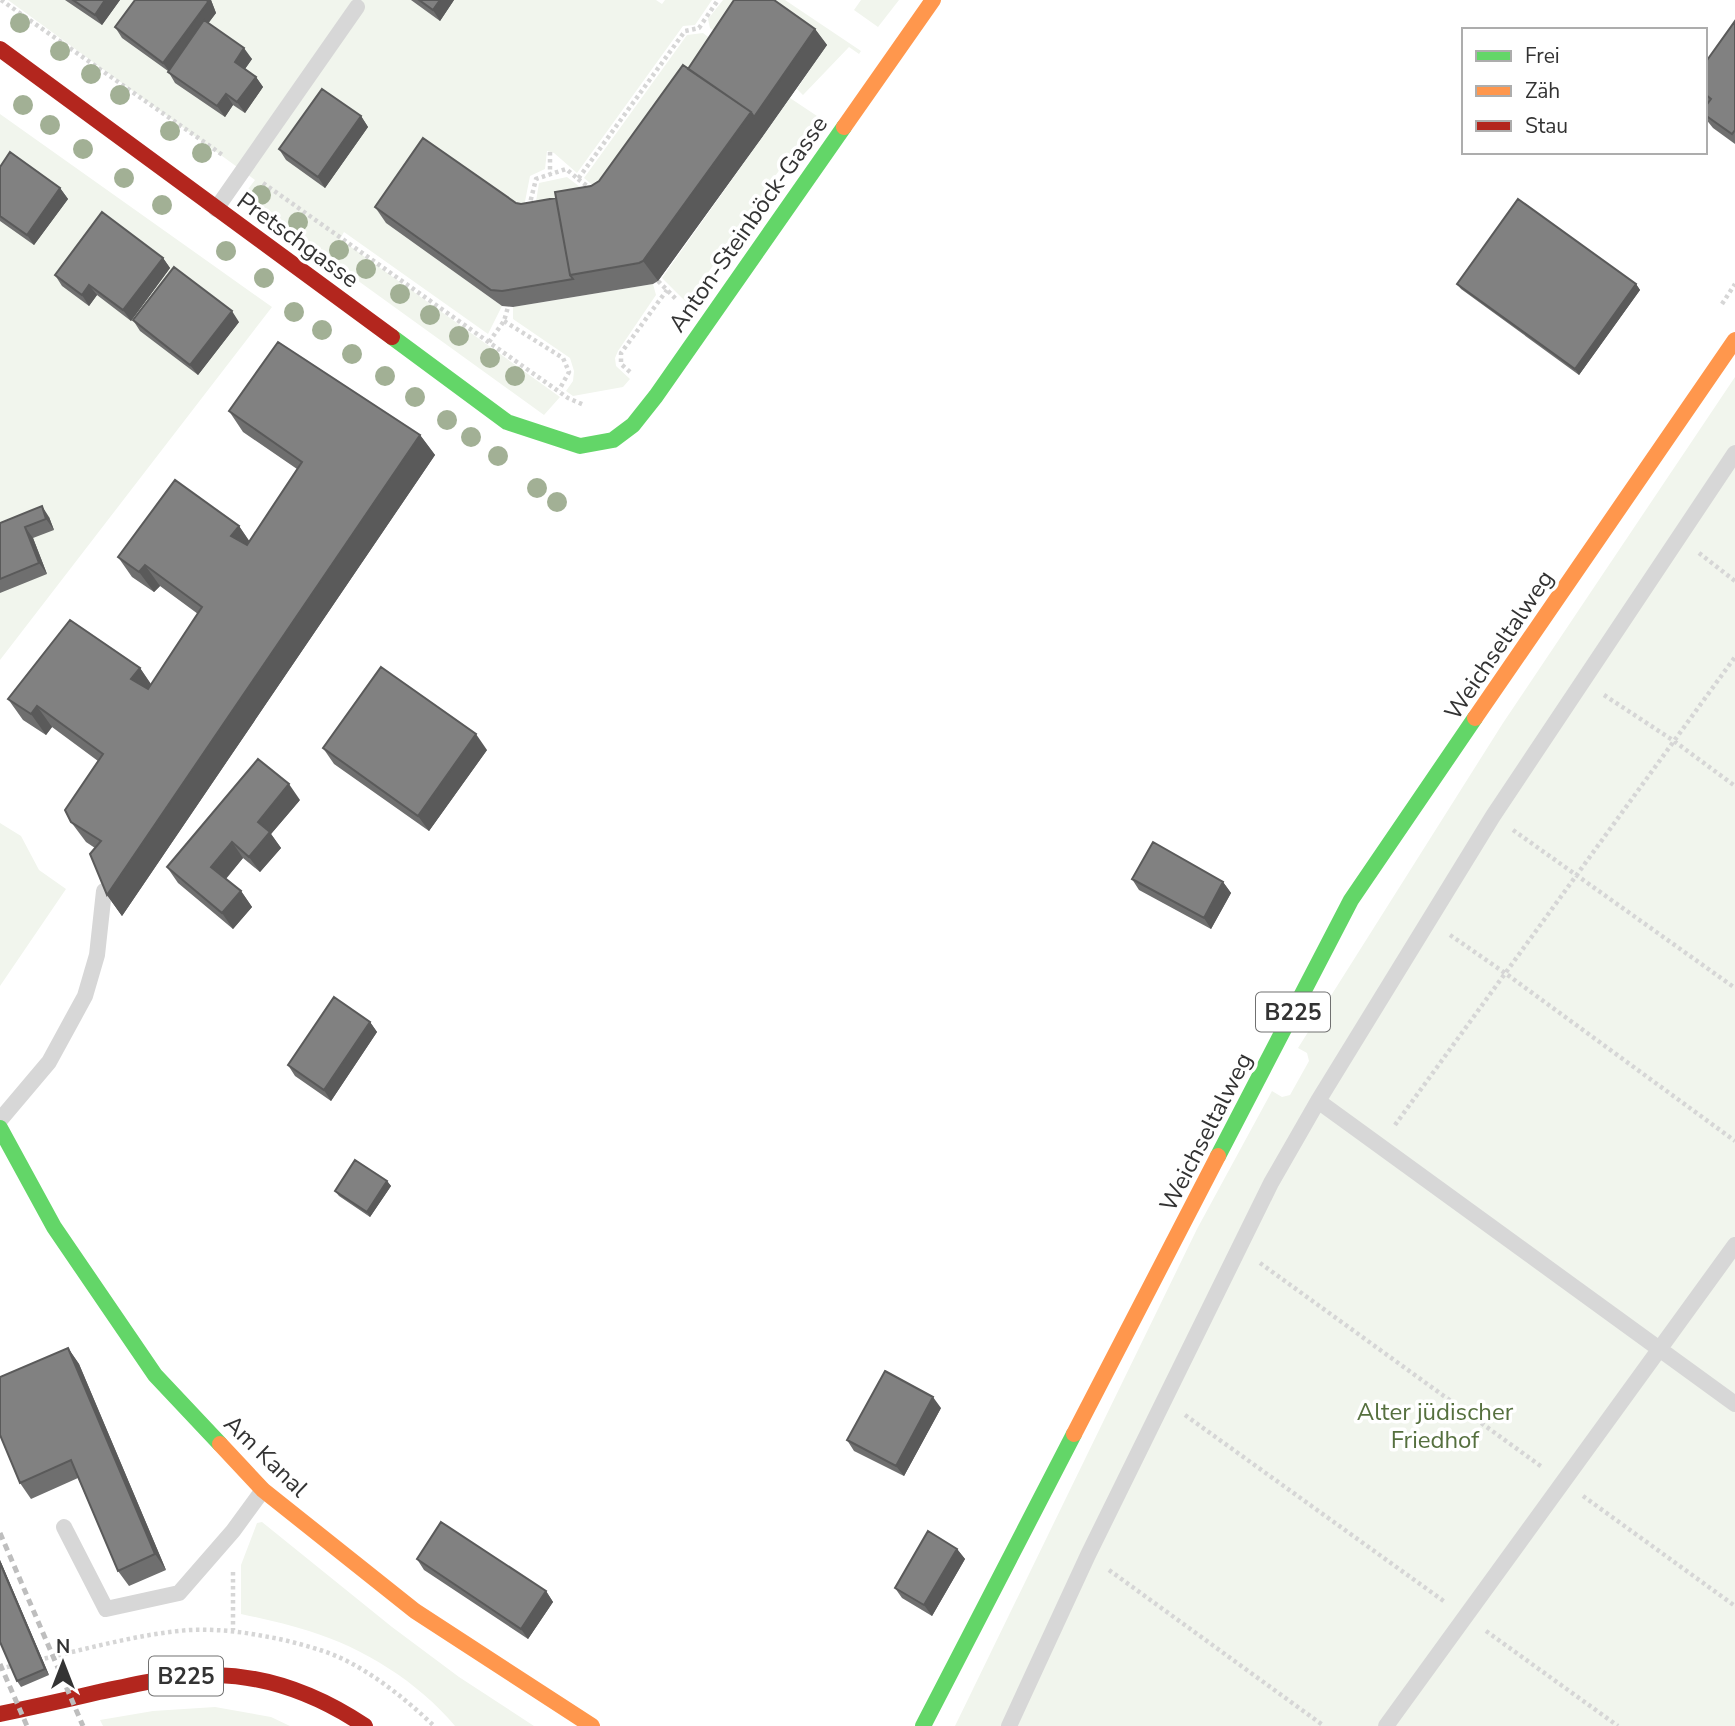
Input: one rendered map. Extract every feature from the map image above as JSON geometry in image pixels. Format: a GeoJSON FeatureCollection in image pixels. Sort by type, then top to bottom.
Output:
{"type":"FeatureCollection","features":[{"type":"Feature","properties":{"kind":"street","name":"Anton-Steinböck-Gasse"},"geometry":{"type":"LineString","coordinates":[[580,446],[613,440],[633,425],[656,396],[933,0]]}},
{"type":"Feature","properties":{"kind":"street","name":"Pretschgasse"},"geometry":{"type":"LineString","coordinates":[[0,49],[507,422],[580,446]]}},
{"type":"Feature","properties":{"kind":"street","name":"Weichseltalweg"},"geometry":{"type":"LineString","coordinates":[[923,1726],[1352,900],[1735,341]]}},
{"type":"Feature","properties":{"kind":"street","name":"Am Kanal"},"geometry":{"type":"LineString","coordinates":[[0,1128],[54,1227],[155,1375],[263,1490],[415,1611],[592,1726]]}},
{"type":"Feature","properties":{"kind":"street","name":"B225"},"geometry":{"type":"LineString","coordinates":[[0,1714],[140,1683],[183,1676],[216,1675],[262,1680],[309,1693],[365,1726]]}},
{"type":"Feature","properties":{"kind":"lane"},"geometry":{"type":"LineString","coordinates":[[216,209],[357,7]]}},
{"type":"Feature","properties":{"kind":"lane"},"geometry":{"type":"LineString","coordinates":[[1009,1726],[1088,1555],[1271,1182],[1493,816],[1735,453]]}},
{"type":"Feature","properties":{"kind":"lane"},"geometry":{"type":"LineString","coordinates":[[0,1120],[49,1062],[85,996],[97,955],[104,891]]}},
{"type":"Feature","properties":{"kind":"lane"},"geometry":{"type":"LineString","coordinates":[[1318,1101],[1735,1404]]}},
{"type":"Feature","properties":{"kind":"lane"},"geometry":{"type":"LineString","coordinates":[[1386,1726],[1735,1245]]}},
{"type":"Feature","properties":{"kind":"lane"},"geometry":{"type":"LineString","coordinates":[[64,1527],[106,1609],[179,1593],[233,1531],[263,1490]]}},
{"type":"Feature","properties":{"kind":"path"},"geometry":{"type":"LineString","coordinates":[[1,0],[568,398],[587,406]]}},
{"type":"Feature","properties":{"kind":"path"},"geometry":{"type":"LineString","coordinates":[[578,179],[685,31],[699,28],[718,0]]}},
{"type":"Feature","properties":{"kind":"path"},"geometry":{"type":"LineString","coordinates":[[550,152],[550,174]]}},
{"type":"Feature","properties":{"kind":"path"},"geometry":{"type":"LineString","coordinates":[[527,219],[536,179],[550,174],[566,169],[599,195]]}},
{"type":"Feature","properties":{"kind":"path"},"geometry":{"type":"LineString","coordinates":[[658,281],[680,303]]}},
{"type":"Feature","properties":{"kind":"path"},"geometry":{"type":"LineString","coordinates":[[656,396],[621,364],[621,353],[667,290]]}},
{"type":"Feature","properties":{"kind":"path"},"geometry":{"type":"LineString","coordinates":[[489,342],[504,321],[508,307]]}},
{"type":"Feature","properties":{"kind":"path"},"geometry":{"type":"LineString","coordinates":[[504,321],[563,358],[569,372],[559,390]]}},
{"type":"Feature","properties":{"kind":"path"},"geometry":{"type":"LineString","coordinates":[[1678,538],[1735,581]]}},
{"type":"Feature","properties":{"kind":"path"},"geometry":{"type":"LineString","coordinates":[[1380,1146],[1735,657]]}},
{"type":"Feature","properties":{"kind":"path"},"geometry":{"type":"LineString","coordinates":[[1583,681],[1674,741],[1735,786]]}},
{"type":"Feature","properties":{"kind":"path"},"geometry":{"type":"LineString","coordinates":[[1493,816],[1735,988]]}},
{"type":"Feature","properties":{"kind":"path"},"geometry":{"type":"LineString","coordinates":[[1429,920],[1735,1141]]}},
{"type":"Feature","properties":{"kind":"path"},"geometry":{"type":"LineString","coordinates":[[1239,1248],[1735,1606]]}},
{"type":"Feature","properties":{"kind":"path"},"geometry":{"type":"LineString","coordinates":[[1164,1400],[1618,1726]]}},
{"type":"Feature","properties":{"kind":"path"},"geometry":{"type":"LineString","coordinates":[[1088,1555],[1324,1726]]}},
{"type":"Feature","properties":{"kind":"path"},"geometry":{"type":"LineString","coordinates":[[233,1564],[233,1630]]}},
{"type":"Feature","properties":{"kind":"green space"},"geometry":{"type":"Polygon","coordinates":[[[8,0],[656,0],[662,4],[665,0],[712,0],[695,25],[683,26],[577,173],[554,153],[547,151],[545,169],[530,176],[522,217],[386,222],[502,306],[488,334],[344,232],[340,239],[560,397],[544,415],[242,197],[255,180],[8,0]]]}},
{"type":"Feature","properties":{"kind":"green space"},"geometry":{"type":"Polygon","coordinates":[[[723,0],[756,0],[729,42],[710,28],[708,19],[723,0]]]}},
{"type":"Feature","properties":{"kind":"green space"},"geometry":{"type":"Polygon","coordinates":[[[762,0],[785,0],[861,51],[859,54],[849,47],[803,95],[797,89],[826,45],[762,0]]]}},
{"type":"Feature","properties":{"kind":"green space"},"geometry":{"type":"Polygon","coordinates":[[[861,0],[899,0],[878,27],[854,10],[861,0]]]}},
{"type":"Feature","properties":{"kind":"green space"},"geometry":{"type":"Polygon","coordinates":[[[703,33],[724,49],[613,202],[584,178],[687,35],[703,33]]]}},
{"type":"Feature","properties":{"kind":"green space"},"geometry":{"type":"Polygon","coordinates":[[[790,98],[817,116],[687,303],[662,278],[790,98]]]}},
{"type":"Feature","properties":{"kind":"green space"},"geometry":{"type":"Polygon","coordinates":[[[0,114],[272,307],[0,660],[0,114]]]}},
{"type":"Feature","properties":{"kind":"green space"},"geometry":{"type":"Polygon","coordinates":[[[567,177],[605,206],[533,220],[539,183],[567,177]]]}},
{"type":"Feature","properties":{"kind":"green space"},"geometry":{"type":"Polygon","coordinates":[[[653,284],[656,295],[615,358],[616,366],[630,379],[623,387],[573,396],[566,391],[573,381],[574,371],[570,358],[513,319],[513,307],[653,284]]]}},
{"type":"Feature","properties":{"kind":"green space","name":"Alter jüdischer Friedhof"},"geometry":{"type":"Polygon","coordinates":[[[1735,377],[1735,1726],[955,1726],[1197,1229],[1272,1091],[1282,1097],[1290,1095],[1309,1061],[1307,1053],[1298,1048],[1503,723],[1735,377]]]}},
{"type":"Feature","properties":{"kind":"green space"},"geometry":{"type":"Polygon","coordinates":[[[0,823],[21,836],[39,870],[66,889],[0,986],[0,823]]]}},
{"type":"Feature","properties":{"kind":"green space"},"geometry":{"type":"Polygon","coordinates":[[[262,1522],[392,1627],[459,1677],[534,1726],[455,1726],[407,1681],[370,1657],[309,1631],[241,1614],[241,1565],[257,1523],[262,1522]]]}},
{"type":"Feature","properties":{"kind":"green space"},"geometry":{"type":"Polygon","coordinates":[[[215,1707],[271,1717],[290,1726],[103,1726],[100,1720],[153,1711],[215,1707]]]}},
{"type":"Feature","properties":{"kind":"building"},"geometry":{"type":"Polygon","coordinates":[[[73,0],[105,0],[95,15],[73,0]]]}},
{"type":"Feature","properties":{"kind":"building"},"geometry":{"type":"Polygon","coordinates":[[[135,0],[208,2],[163,63],[115,27],[135,0]]]}},
{"type":"Feature","properties":{"kind":"building"},"geometry":{"type":"Polygon","coordinates":[[[419,0],[440,0],[433,10],[419,0]]]}},
{"type":"Feature","properties":{"kind":"building"},"geometry":{"type":"Polygon","coordinates":[[[734,0],[774,0],[815,29],[754,117],[751,112],[688,69],[734,0]]]}},
{"type":"Feature","properties":{"kind":"building"},"geometry":{"type":"Polygon","coordinates":[[[204,20],[244,48],[235,62],[256,77],[237,102],[226,94],[217,106],[168,72],[204,20]]]}},
{"type":"Feature","properties":{"kind":"building"},"geometry":{"type":"Polygon","coordinates":[[[1735,21],[1735,130],[1732,134],[1707,116],[1707,104],[1711,99],[1707,96],[1707,60],[1735,21]]]}},
{"type":"Feature","properties":{"kind":"building"},"geometry":{"type":"Polygon","coordinates":[[[683,65],[751,112],[643,261],[570,275],[555,192],[591,186],[599,181],[683,65]]]}},
{"type":"Feature","properties":{"kind":"building"},"geometry":{"type":"Polygon","coordinates":[[[322,89],[361,116],[318,177],[279,149],[322,89]]]}},
{"type":"Feature","properties":{"kind":"building"},"geometry":{"type":"Polygon","coordinates":[[[423,138],[516,203],[556,198],[570,275],[573,279],[502,291],[491,290],[375,207],[423,138]]]}},
{"type":"Feature","properties":{"kind":"building"},"geometry":{"type":"Polygon","coordinates":[[[10,152],[60,188],[27,235],[0,216],[0,167],[10,152]]]}},
{"type":"Feature","properties":{"kind":"building"},"geometry":{"type":"Polygon","coordinates":[[[1518,199],[1636,284],[1575,369],[1457,284],[1518,199]]]}},
{"type":"Feature","properties":{"kind":"building"},"geometry":{"type":"Polygon","coordinates":[[[102,212],[163,258],[123,310],[89,285],[82,295],[55,275],[102,212]]]}},
{"type":"Feature","properties":{"kind":"building"},"geometry":{"type":"Polygon","coordinates":[[[174,267],[232,311],[190,365],[133,320],[174,267]]]}},
{"type":"Feature","properties":{"kind":"building"},"geometry":{"type":"Polygon","coordinates":[[[278,342],[420,435],[107,895],[90,854],[101,841],[71,822],[65,810],[103,754],[37,706],[31,714],[8,699],[70,620],[140,668],[131,679],[148,689],[202,607],[145,565],[139,572],[118,557],[175,480],[239,526],[231,536],[247,545],[302,462],[229,411],[278,342]]]}},
{"type":"Feature","properties":{"kind":"building"},"geometry":{"type":"Polygon","coordinates":[[[42,506],[46,519],[25,527],[39,563],[0,579],[0,523],[42,506]]]}},
{"type":"Feature","properties":{"kind":"building"},"geometry":{"type":"Polygon","coordinates":[[[381,667],[476,734],[418,816],[323,748],[381,667]]]}},
{"type":"Feature","properties":{"kind":"building"},"geometry":{"type":"Polygon","coordinates":[[[258,759],[289,784],[258,822],[270,832],[249,857],[232,842],[211,867],[241,891],[222,913],[167,867],[258,759]]]}},
{"type":"Feature","properties":{"kind":"building"},"geometry":{"type":"Polygon","coordinates":[[[1153,842],[1223,882],[1204,918],[1132,879],[1153,842]]]}},
{"type":"Feature","properties":{"kind":"building"},"geometry":{"type":"Polygon","coordinates":[[[334,997],[370,1022],[324,1090],[288,1065],[334,997]]]}},
{"type":"Feature","properties":{"kind":"building"},"geometry":{"type":"Polygon","coordinates":[[[355,1160],[387,1181],[367,1212],[335,1191],[355,1160]]]}},
{"type":"Feature","properties":{"kind":"building"},"geometry":{"type":"Polygon","coordinates":[[[68,1348],[155,1554],[118,1571],[71,1460],[20,1483],[0,1435],[0,1377],[68,1348]]]}},
{"type":"Feature","properties":{"kind":"building"},"geometry":{"type":"Polygon","coordinates":[[[885,1371],[933,1397],[896,1466],[847,1440],[885,1371]]]}},
{"type":"Feature","properties":{"kind":"building"},"geometry":{"type":"Polygon","coordinates":[[[441,1522],[546,1591],[521,1629],[417,1559],[441,1522]]]}},
{"type":"Feature","properties":{"kind":"building"},"geometry":{"type":"Polygon","coordinates":[[[928,1531],[957,1549],[924,1605],[895,1588],[928,1531]]]}},
{"type":"Feature","properties":{"kind":"building"},"geometry":{"type":"Polygon","coordinates":[[[0,1563],[45,1669],[17,1681],[0,1642],[0,1563]]]}},
{"type":"Feature","properties":{"kind":"railway"},"geometry":{"type":"LineString","coordinates":[[0,1533],[83,1726]]}},
{"type":"Feature","properties":{"kind":"railway"},"geometry":{"type":"LineString","coordinates":[[0,1664],[27,1726]]}},
{"type":"Feature","properties":{"kind":"traffic: fast"},"geometry":{"type":"LineString","coordinates":[[392,337],[507,422],[580,446],[613,440],[633,425],[656,396],[844,127]]}},
{"type":"Feature","properties":{"kind":"traffic: fast"},"geometry":{"type":"LineString","coordinates":[[1218,1156],[1351,900],[1475,718]]}},
{"type":"Feature","properties":{"kind":"traffic: fast"},"geometry":{"type":"LineString","coordinates":[[0,1128],[54,1227],[155,1375],[220,1444]]}},
{"type":"Feature","properties":{"kind":"traffic: fast"},"geometry":{"type":"LineString","coordinates":[[923,1726],[1074,1434]]}},
{"type":"Feature","properties":{"kind":"traffic: slow"},"geometry":{"type":"LineString","coordinates":[[844,127],[933,0]]}},
{"type":"Feature","properties":{"kind":"traffic: slow"},"geometry":{"type":"LineString","coordinates":[[1475,718],[1735,340]]}},
{"type":"Feature","properties":{"kind":"traffic: slow"},"geometry":{"type":"LineString","coordinates":[[1074,1434],[1218,1156]]}},
{"type":"Feature","properties":{"kind":"traffic: slow"},"geometry":{"type":"LineString","coordinates":[[220,1444],[263,1490],[415,1611],[592,1726]]}},
{"type":"Feature","properties":{"kind":"traffic: jam"},"geometry":{"type":"LineString","coordinates":[[0,49],[392,337]]}},
{"type":"Feature","properties":{"kind":"traffic: jam"},"geometry":{"type":"LineString","coordinates":[[0,1714],[157,1680],[215,1675],[255,1679],[294,1690],[348,1715],[365,1726]]}}]}
